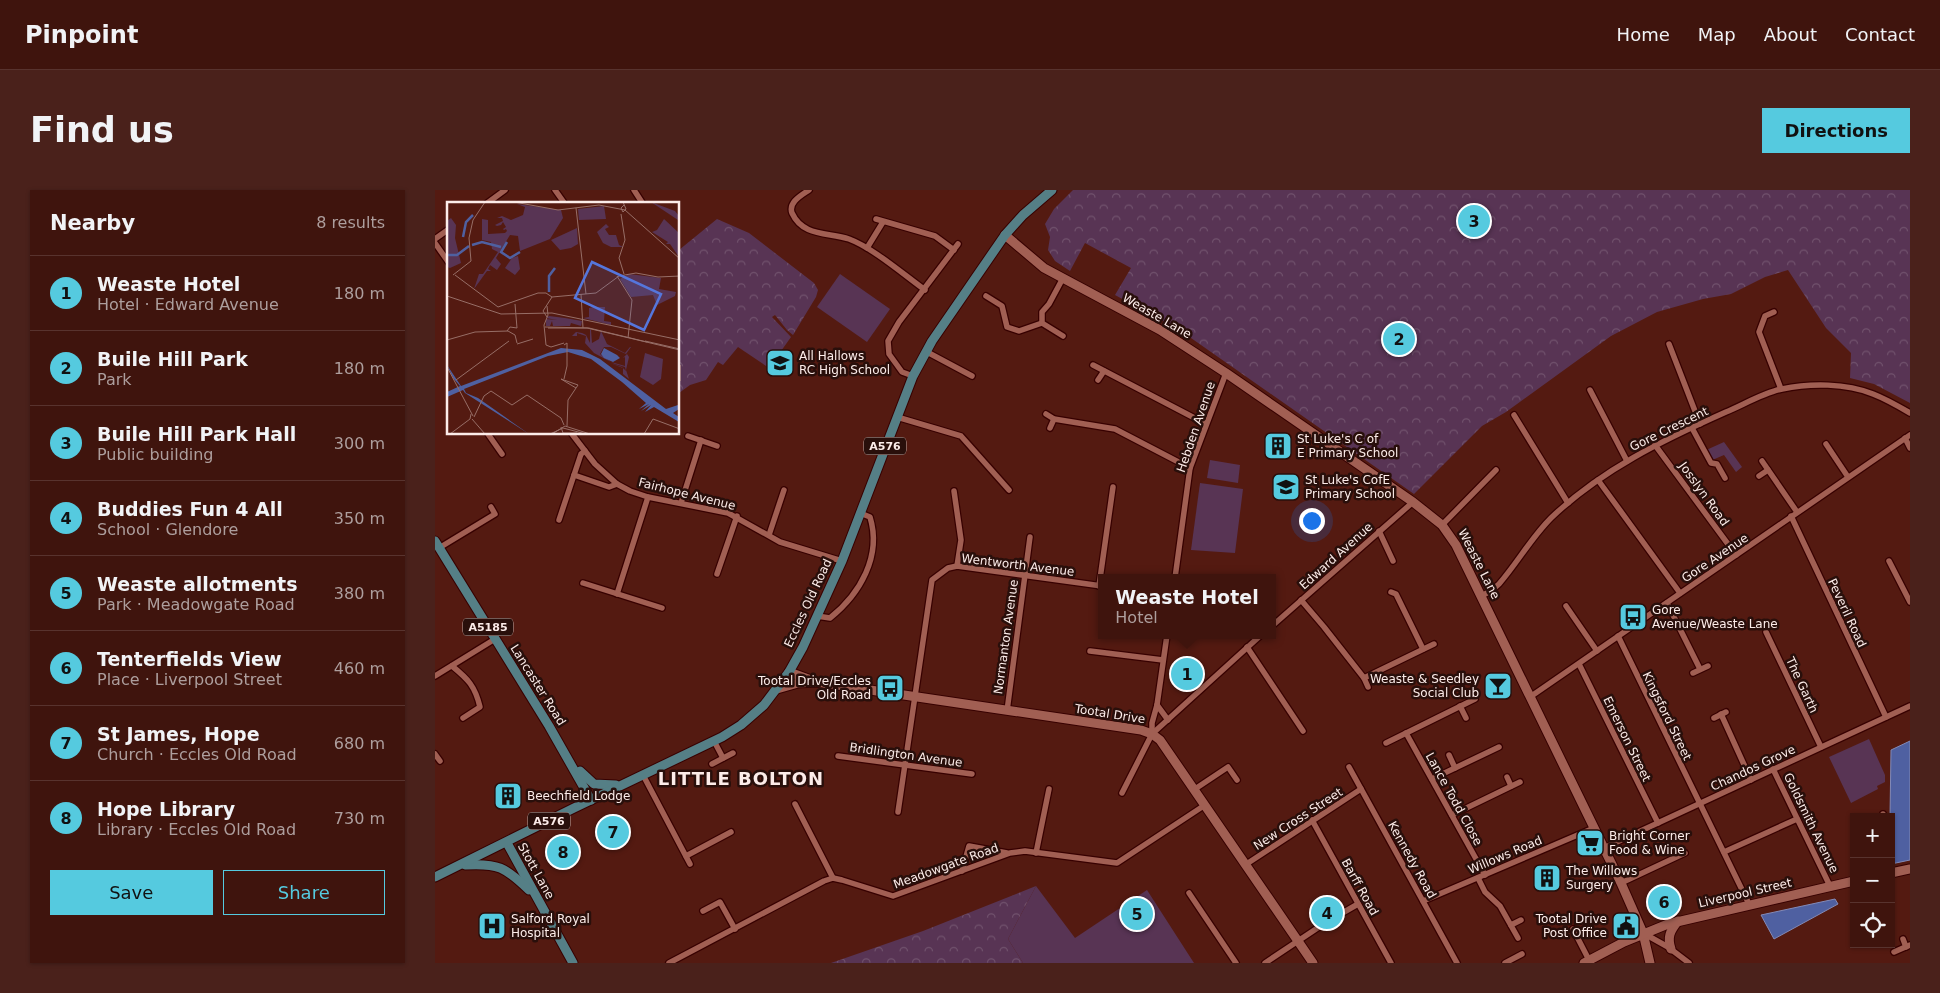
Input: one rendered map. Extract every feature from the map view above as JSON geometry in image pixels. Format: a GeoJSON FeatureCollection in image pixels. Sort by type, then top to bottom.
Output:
{"type":"FeatureCollection","features":[{"type":"Feature","properties":{"kind":"main road","name":"Eccles Old Road"},"geometry":{"type":"LineString","coordinates":[[435,877],[714,741],[741,725],[764,705],[789,672],[817,616],[841,561],[913,376],[1005,235],[1048,191]]}},
{"type":"Feature","properties":{"kind":"main road","name":"Lancaster Road"},"geometry":{"type":"LineString","coordinates":[[437,544],[572,765],[591,800]]}},
{"type":"Feature","properties":{"kind":"main road","name":"Lancaster Road"},"geometry":{"type":"LineString","coordinates":[[572,765],[594,784],[603,786],[621,785]]}},
{"type":"Feature","properties":{"kind":"main road","name":"Stott Lane"},"geometry":{"type":"LineString","coordinates":[[507,843],[573,963]]}},
{"type":"Feature","properties":{"kind":"main road"},"geometry":{"type":"LineString","coordinates":[[461,865],[481,864],[504,868],[536,897]]}},
{"type":"Feature","properties":{"kind":"street"},"geometry":{"type":"LineString","coordinates":[[489,202],[505,190]]}},
{"type":"Feature","properties":{"kind":"street"},"geometry":{"type":"LineString","coordinates":[[555,190],[564,202]]}},
{"type":"Feature","properties":{"kind":"street"},"geometry":{"type":"LineString","coordinates":[[634,190],[642,202]]}},
{"type":"Feature","properties":{"kind":"street"},"geometry":{"type":"LineString","coordinates":[[809,190],[795,201],[792,206],[793,213],[799,222],[814,232],[850,240],[867,248],[925,290]]}},
{"type":"Feature","properties":{"kind":"street"},"geometry":{"type":"LineString","coordinates":[[876,220],[935,236],[956,247],[899,322],[888,341],[889,354],[902,372],[913,376]]}},
{"type":"Feature","properties":{"kind":"street"},"geometry":{"type":"LineString","coordinates":[[867,248],[883,222]]}},
{"type":"Feature","properties":{"kind":"street"},"geometry":{"type":"LineString","coordinates":[[435,239],[447,230]]}},
{"type":"Feature","properties":{"kind":"street","name":"Weaste Lane"},"geometry":{"type":"LineString","coordinates":[[1005,235],[1044,268],[1159,330],[1226,373],[1413,502],[1443,525],[1453,539],[1621,883],[1643,933],[1650,963]]}},
{"type":"Feature","properties":{"kind":"street"},"geometry":{"type":"LineString","coordinates":[[435,243],[447,260]]}},
{"type":"Feature","properties":{"kind":"street"},"geometry":{"type":"LineString","coordinates":[[1042,323],[1042,312],[1049,304],[1063,278]]}},
{"type":"Feature","properties":{"kind":"street"},"geometry":{"type":"LineString","coordinates":[[985,296],[1002,306],[1007,327],[1019,330],[1042,323],[1063,336]]}},
{"type":"Feature","properties":{"kind":"street"},"geometry":{"type":"LineString","coordinates":[[1774,312],[1765,316],[1759,332],[1781,389]]}},
{"type":"Feature","properties":{"kind":"street"},"geometry":{"type":"LineString","coordinates":[[1669,344],[1700,424]]}},
{"type":"Feature","properties":{"kind":"street"},"geometry":{"type":"LineString","coordinates":[[927,352],[972,376]]}},
{"type":"Feature","properties":{"kind":"street"},"geometry":{"type":"LineString","coordinates":[[1093,365],[1206,424]]}},
{"type":"Feature","properties":{"kind":"street"},"geometry":{"type":"LineString","coordinates":[[1099,380],[1104,371]]}},
{"type":"Feature","properties":{"kind":"street","name":"Hebden Avenue"},"geometry":{"type":"LineString","coordinates":[[1176,574],[1190,468],[1226,373]]}},
{"type":"Feature","properties":{"kind":"street","name":"Gore Crescent"},"geometry":{"type":"LineString","coordinates":[[1481,596],[1499,584],[1539,530],[1568,503],[1598,480],[1655,445],[1781,389],[1827,386],[1856,389],[1872,393],[1910,413]]}},
{"type":"Feature","properties":{"kind":"street"},"geometry":{"type":"LineString","coordinates":[[1590,390],[1627,461]]}},
{"type":"Feature","properties":{"kind":"street"},"geometry":{"type":"LineString","coordinates":[[1046,414],[1054,419],[1115,429],[1190,468]]}},
{"type":"Feature","properties":{"kind":"street"},"geometry":{"type":"LineString","coordinates":[[1514,415],[1568,503]]}},
{"type":"Feature","properties":{"kind":"street"},"geometry":{"type":"LineString","coordinates":[[897,417],[961,436],[1009,490]]}},
{"type":"Feature","properties":{"kind":"street"},"geometry":{"type":"LineString","coordinates":[[1050,428],[1054,419]]}},
{"type":"Feature","properties":{"kind":"street"},"geometry":{"type":"LineString","coordinates":[[1692,428],[1711,463],[1717,464],[1725,478]]}},
{"type":"Feature","properties":{"kind":"street"},"geometry":{"type":"LineString","coordinates":[[489,435],[502,454]]}},
{"type":"Feature","properties":{"kind":"street","name":"Fairhope Avenue"},"geometry":{"type":"LineString","coordinates":[[573,435],[595,464],[617,484],[647,497],[718,510],[737,516],[781,542],[841,561]]}},
{"type":"Feature","properties":{"kind":"street"},"geometry":{"type":"LineString","coordinates":[[688,436],[717,446]]}},
{"type":"Feature","properties":{"kind":"street"},"geometry":{"type":"LineString","coordinates":[[1907,436],[1910,448]]}},
{"type":"Feature","properties":{"kind":"street","name":"Gore Avenue"},"geometry":{"type":"LineString","coordinates":[[1530,697],[1907,436]]}},
{"type":"Feature","properties":{"kind":"street"},"geometry":{"type":"LineString","coordinates":[[681,503],[701,440]]}},
{"type":"Feature","properties":{"kind":"street"},"geometry":{"type":"LineString","coordinates":[[1826,444],[1848,477]]}},
{"type":"Feature","properties":{"kind":"street","name":"Josslyn Road"},"geometry":{"type":"LineString","coordinates":[[1655,445],[1736,555]]}},
{"type":"Feature","properties":{"kind":"street"},"geometry":{"type":"LineString","coordinates":[[559,520],[581,454],[585,451]]}},
{"type":"Feature","properties":{"kind":"street"},"geometry":{"type":"LineString","coordinates":[[1762,461],[1797,512]]}},
{"type":"Feature","properties":{"kind":"street"},"geometry":{"type":"LineString","coordinates":[[1443,525],[1496,470]]}},
{"type":"Feature","properties":{"kind":"street"},"geometry":{"type":"LineString","coordinates":[[1759,476],[1768,470]]}},
{"type":"Feature","properties":{"kind":"street"},"geometry":{"type":"LineString","coordinates":[[574,475],[609,487],[617,484]]}},
{"type":"Feature","properties":{"kind":"street"},"geometry":{"type":"LineString","coordinates":[[1598,480],[1680,593]]}},
{"type":"Feature","properties":{"kind":"street"},"geometry":{"type":"LineString","coordinates":[[1102,574],[1113,487]]}},
{"type":"Feature","properties":{"kind":"street"},"geometry":{"type":"LineString","coordinates":[[769,535],[784,490]]}},
{"type":"Feature","properties":{"kind":"street"},"geometry":{"type":"LineString","coordinates":[[954,490],[961,540],[957,566]]}},
{"type":"Feature","properties":{"kind":"street"},"geometry":{"type":"LineString","coordinates":[[617,594],[647,497]]}},
{"type":"Feature","properties":{"kind":"street","name":"Edward Avenue"},"geometry":{"type":"LineString","coordinates":[[1276,622],[1413,502]]}},
{"type":"Feature","properties":{"kind":"street"},"geometry":{"type":"LineString","coordinates":[[437,544],[495,514],[491,507]]}},
{"type":"Feature","properties":{"kind":"street"},"geometry":{"type":"LineString","coordinates":[[817,616],[830,618],[843,608],[856,592],[865,575],[873,550],[872,525],[870,517],[860,513]]}},
{"type":"Feature","properties":{"kind":"street"},"geometry":{"type":"LineString","coordinates":[[717,574],[737,516]]}},
{"type":"Feature","properties":{"kind":"street","name":"Peveril Road"},"geometry":{"type":"LineString","coordinates":[[1791,516],[1886,717]]}},
{"type":"Feature","properties":{"kind":"street"},"geometry":{"type":"LineString","coordinates":[[1379,531],[1393,560]]}},
{"type":"Feature","properties":{"kind":"street","name":"Normanton Avenue"},"geometry":{"type":"LineString","coordinates":[[1007,711],[1031,537]]}},
{"type":"Feature","properties":{"kind":"street"},"geometry":{"type":"LineString","coordinates":[[1889,561],[1910,602]]}},
{"type":"Feature","properties":{"kind":"street","name":"Wentworth Avenue"},"geometry":{"type":"LineString","coordinates":[[898,812],[932,580],[948,568],[957,566],[1098,586]]}},
{"type":"Feature","properties":{"kind":"street"},"geometry":{"type":"LineString","coordinates":[[583,583],[662,608]]}},
{"type":"Feature","properties":{"kind":"street"},"geometry":{"type":"LineString","coordinates":[[1391,592],[1396,594],[1423,649]]}},
{"type":"Feature","properties":{"kind":"street"},"geometry":{"type":"LineString","coordinates":[[1301,600],[1325,627],[1364,678],[1368,687]]}},
{"type":"Feature","properties":{"kind":"street"},"geometry":{"type":"LineString","coordinates":[[1667,603],[1701,669]]}},
{"type":"Feature","properties":{"kind":"street"},"geometry":{"type":"LineString","coordinates":[[1566,606],[1597,651]]}},
{"type":"Feature","properties":{"kind":"street","name":"The Garth"},"geometry":{"type":"LineString","coordinates":[[1766,632],[1821,747]]}},
{"type":"Feature","properties":{"kind":"street","name":"Kingsford Street"},"geometry":{"type":"LineString","coordinates":[[1618,636],[1749,904]]}},
{"type":"Feature","properties":{"kind":"street"},"geometry":{"type":"LineString","coordinates":[[435,676],[495,639]]}},
{"type":"Feature","properties":{"kind":"street"},"geometry":{"type":"LineString","coordinates":[[1152,734],[1152,723],[1157,705],[1166,639]]}},
{"type":"Feature","properties":{"kind":"street"},"geometry":{"type":"LineString","coordinates":[[1122,793],[1152,734],[1256,639]]}},
{"type":"Feature","properties":{"kind":"street"},"geometry":{"type":"LineString","coordinates":[[1364,678],[1434,644]]}},
{"type":"Feature","properties":{"kind":"street"},"geometry":{"type":"LineString","coordinates":[[1247,647],[1303,731]]}},
{"type":"Feature","properties":{"kind":"street"},"geometry":{"type":"LineString","coordinates":[[1090,651],[1163,660]]}},
{"type":"Feature","properties":{"kind":"street","name":"Emerson Street"},"geometry":{"type":"LineString","coordinates":[[1579,664],[1658,823]]}},
{"type":"Feature","properties":{"kind":"street"},"geometry":{"type":"LineString","coordinates":[[452,666],[468,679],[476,692],[480,707],[463,718]]}},
{"type":"Feature","properties":{"kind":"street"},"geometry":{"type":"LineString","coordinates":[[1693,672],[1708,666]]}},
{"type":"Feature","properties":{"kind":"street","name":"Tootal Drive"},"geometry":{"type":"LineString","coordinates":[[789,672],[816,682]]}},
{"type":"Feature","properties":{"kind":"street","name":"Tootal Drive"},"geometry":{"type":"LineString","coordinates":[[777,689],[798,683],[816,682],[1141,730],[1152,734],[1161,740],[1313,963]]}},
{"type":"Feature","properties":{"kind":"street"},"geometry":{"type":"LineString","coordinates":[[1386,743],[1475,699]]}},
{"type":"Feature","properties":{"kind":"street"},"geometry":{"type":"LineString","coordinates":[[1157,705],[1168,720]]}},
{"type":"Feature","properties":{"kind":"street"},"geometry":{"type":"LineString","coordinates":[[1461,706],[1466,718]]}},
{"type":"Feature","properties":{"kind":"street","name":"Chandos Grove"},"geometry":{"type":"LineString","coordinates":[[1604,848],[1910,706]]}},
{"type":"Feature","properties":{"kind":"street"},"geometry":{"type":"LineString","coordinates":[[1714,718],[1723,713],[1751,780]]}},
{"type":"Feature","properties":{"kind":"street","name":"Lance Todd Close"},"geometry":{"type":"LineString","coordinates":[[1406,733],[1485,875]]}},
{"type":"Feature","properties":{"kind":"street"},"geometry":{"type":"LineString","coordinates":[[714,741],[723,758]]}},
{"type":"Feature","properties":{"kind":"street"},"geometry":{"type":"LineString","coordinates":[[1432,779],[1499,747]]}},
{"type":"Feature","properties":{"kind":"street"},"geometry":{"type":"LineString","coordinates":[[711,764],[733,753]]}},
{"type":"Feature","properties":{"kind":"street"},"geometry":{"type":"LineString","coordinates":[[435,754],[440,761]]}},
{"type":"Feature","properties":{"kind":"street"},"geometry":{"type":"LineString","coordinates":[[1449,755],[1455,768]]}},
{"type":"Feature","properties":{"kind":"street","name":"Bridlington Avenue"},"geometry":{"type":"LineString","coordinates":[[838,756],[972,774]]}},
{"type":"Feature","properties":{"kind":"street"},"geometry":{"type":"LineString","coordinates":[[1195,789],[1228,767],[1237,780]]}},
{"type":"Feature","properties":{"kind":"street","name":"Kennedy Road"},"geometry":{"type":"LineString","coordinates":[[1349,767],[1457,963]]}},
{"type":"Feature","properties":{"kind":"street","name":"Goldsmith Avenue"},"geometry":{"type":"LineString","coordinates":[[1773,769],[1830,886]]}},
{"type":"Feature","properties":{"kind":"street"},"geometry":{"type":"LineString","coordinates":[[643,775],[690,864]]}},
{"type":"Feature","properties":{"kind":"street"},"geometry":{"type":"LineString","coordinates":[[1507,777],[1511,786]]}},
{"type":"Feature","properties":{"kind":"street"},"geometry":{"type":"LineString","coordinates":[[1452,815],[1520,782]]}},
{"type":"Feature","properties":{"kind":"street"},"geometry":{"type":"LineString","coordinates":[[1036,853],[1049,789]]}},
{"type":"Feature","properties":{"kind":"street","name":"New Cross Street"},"geometry":{"type":"LineString","coordinates":[[1245,865],[1361,789]]}},
{"type":"Feature","properties":{"kind":"street"},"geometry":{"type":"LineString","coordinates":[[669,963],[833,878],[795,804]]}},
{"type":"Feature","properties":{"kind":"street","name":"Meadowgate Road"},"geometry":{"type":"LineString","coordinates":[[833,878],[893,896],[1009,854],[1025,851],[1117,863],[1205,805]]}},
{"type":"Feature","properties":{"kind":"street"},"geometry":{"type":"LineString","coordinates":[[1724,852],[1797,819]]}},
{"type":"Feature","properties":{"kind":"street","name":"Barff Road"},"geometry":{"type":"LineString","coordinates":[[1312,820],[1391,963]]}},
{"type":"Feature","properties":{"kind":"street","name":"Willows Road"},"geometry":{"type":"LineString","coordinates":[[1423,901],[1594,828]]}},
{"type":"Feature","properties":{"kind":"street"},"geometry":{"type":"LineString","coordinates":[[686,856],[731,832]]}},
{"type":"Feature","properties":{"kind":"street"},"geometry":{"type":"LineString","coordinates":[[963,871],[969,846],[1009,854]]}},
{"type":"Feature","properties":{"kind":"street"},"geometry":{"type":"LineString","coordinates":[[1621,883],[1685,853]]}},
{"type":"Feature","properties":{"kind":"street"},"geometry":{"type":"LineString","coordinates":[[1895,872],[1910,869]]}},
{"type":"Feature","properties":{"kind":"street"},"geometry":{"type":"LineString","coordinates":[[1478,878],[1485,892],[1500,906],[1518,938]]}},
{"type":"Feature","properties":{"kind":"street","name":"Liverpool Street"},"geometry":{"type":"LineString","coordinates":[[1586,962],[1643,933],[1678,921],[1850,883]]}},
{"type":"Feature","properties":{"kind":"street"},"geometry":{"type":"LineString","coordinates":[[1189,893],[1236,963]]}},
{"type":"Feature","properties":{"kind":"street"},"geometry":{"type":"LineString","coordinates":[[703,911],[720,902],[735,929]]}},
{"type":"Feature","properties":{"kind":"street"},"geometry":{"type":"LineString","coordinates":[[1265,963],[1298,940],[1358,904]]}},
{"type":"Feature","properties":{"kind":"street"},"geometry":{"type":"LineString","coordinates":[[1511,924],[1521,920]]}},
{"type":"Feature","properties":{"kind":"street"},"geometry":{"type":"LineString","coordinates":[[1671,949],[1668,940],[1671,930],[1678,921]]}},
{"type":"Feature","properties":{"kind":"street"},"geometry":{"type":"LineString","coordinates":[[1573,929],[1586,962]]}},
{"type":"Feature","properties":{"kind":"street"},"geometry":{"type":"LineString","coordinates":[[1643,933],[1671,949],[1689,963]]}},
{"type":"Feature","properties":{"kind":"street"},"geometry":{"type":"LineString","coordinates":[[1894,952],[1908,946],[1903,939]]}},
{"type":"Feature","properties":{"kind":"street"},"geometry":{"type":"LineString","coordinates":[[1505,963],[1516,960],[1522,954]]}},
{"type":"Feature","properties":{"kind":"green space"},"geometry":{"type":"Polygon","coordinates":[[[1073,190],[1910,190],[1910,403],[1874,384],[1850,378],[1851,353],[1826,328],[1788,270],[1765,277],[1731,294],[1703,299],[1657,312],[1611,336],[1506,412],[1482,426],[1414,494],[1181,331],[1115,295],[1131,268],[1085,243],[1070,271],[1055,261],[1048,250],[1050,237],[1045,224],[1054,209],[1073,190]]]}},
{"type":"Feature","properties":{"kind":"green space"},"geometry":{"type":"Polygon","coordinates":[[[717,219],[749,233],[814,283],[818,290],[816,297],[793,335],[775,315],[772,317],[791,337],[769,368],[738,347],[723,365],[718,362],[706,380],[690,385],[680,392],[680,249],[717,219]]]}},
{"type":"Feature","properties":{"kind":"green space"},"geometry":{"type":"Polygon","coordinates":[[[840,274],[890,309],[867,342],[817,307],[840,274]]]}},
{"type":"Feature","properties":{"kind":"green space"},"geometry":{"type":"Polygon","coordinates":[[[1724,442],[1742,467],[1736,472],[1724,455],[1710,461],[1704,451],[1724,442]]]}},
{"type":"Feature","properties":{"kind":"green space"},"geometry":{"type":"Polygon","coordinates":[[[1210,460],[1240,465],[1238,483],[1207,478],[1210,460]]]}},
{"type":"Feature","properties":{"kind":"green space"},"geometry":{"type":"Polygon","coordinates":[[[1200,483],[1243,489],[1235,553],[1191,550],[1200,483]]]}},
{"type":"Feature","properties":{"kind":"green space"},"geometry":{"type":"Polygon","coordinates":[[[1869,739],[1885,775],[1885,782],[1877,786],[1878,789],[1851,803],[1829,757],[1869,739]]]}},
{"type":"Feature","properties":{"kind":"green space"},"geometry":{"type":"Polygon","coordinates":[[[1036,886],[1075,938],[1147,890],[1194,963],[1023,963],[1008,939],[1036,886]]]}},
{"type":"Feature","properties":{"kind":"green space"},"geometry":{"type":"Polygon","coordinates":[[[1036,886],[1008,939],[1023,963],[831,963],[923,931],[1036,886]]]}},
{"type":"Feature","properties":{"kind":"water"},"geometry":{"type":"Polygon","coordinates":[[[1910,741],[1910,860],[1895,863],[1895,813],[1890,813],[1891,750],[1910,741]]]}},
{"type":"Feature","properties":{"kind":"water"},"geometry":{"type":"Polygon","coordinates":[[[1835,899],[1838,904],[1774,939],[1761,915],[1835,899]]]}},
{"type":"Feature","properties":{"kind":"place","name":"Buile Hill Park Hall"},"geometry":{"type":"Point","coordinates":[1474,221]}},
{"type":"Feature","properties":{"kind":"place","name":"Buile Hill Park"},"geometry":{"type":"Point","coordinates":[1399,339]}},
{"type":"Feature","properties":{"kind":"place","name":"All Hallows RC High School"},"geometry":{"type":"Point","coordinates":[780,363]}},
{"type":"Feature","properties":{"kind":"place","name":"St Luke's C of E Primary School"},"geometry":{"type":"Point","coordinates":[1278,446]}},
{"type":"Feature","properties":{"kind":"place","name":"St Luke's CofE Primary School"},"geometry":{"type":"Point","coordinates":[1286,487]}},
{"type":"Feature","properties":{"kind":"place","name":"Gore Avenue/Weaste Lane"},"geometry":{"type":"Point","coordinates":[1633,617]}},
{"type":"Feature","properties":{"kind":"place","name":"Weaste Hotel"},"geometry":{"type":"Point","coordinates":[1187,674]}},
{"type":"Feature","properties":{"kind":"place","name":"Weaste & Seedley Social Club"},"geometry":{"type":"Point","coordinates":[1498,686]}},
{"type":"Feature","properties":{"kind":"place","name":"Tootal Drive/Eccles Old Road"},"geometry":{"type":"Point","coordinates":[890,688]}},
{"type":"Feature","properties":{"kind":"place","name":"Beechfield Lodge"},"geometry":{"type":"Point","coordinates":[508,796]}},
{"type":"Feature","properties":{"kind":"place","name":"St James, Hope"},"geometry":{"type":"Point","coordinates":[613,832]}},
{"type":"Feature","properties":{"kind":"place","name":"Bright Corner Food & Wine"},"geometry":{"type":"Point","coordinates":[1590,843]}},
{"type":"Feature","properties":{"kind":"place","name":"Hope Library"},"geometry":{"type":"Point","coordinates":[563,852]}},
{"type":"Feature","properties":{"kind":"place","name":"The Willows Surgery"},"geometry":{"type":"Point","coordinates":[1547,878]}},
{"type":"Feature","properties":{"kind":"place","name":"Tenterfields View"},"geometry":{"type":"Point","coordinates":[1664,902]}},
{"type":"Feature","properties":{"kind":"place","name":"Buddies Fun 4 All"},"geometry":{"type":"Point","coordinates":[1327,913]}},
{"type":"Feature","properties":{"kind":"place","name":"Weaste allotments"},"geometry":{"type":"Point","coordinates":[1137,914]}},
{"type":"Feature","properties":{"kind":"place","name":"Salford Royal Hospital"},"geometry":{"type":"Point","coordinates":[492,926]}},
{"type":"Feature","properties":{"kind":"place","name":"Tootal Drive Post Office"},"geometry":{"type":"Point","coordinates":[1626,926]}},
{"type":"Feature","properties":{"kind":"district","name":"LITTLE BOLTON"},"geometry":{"type":"Point","coordinates":[741,778]}}]}
